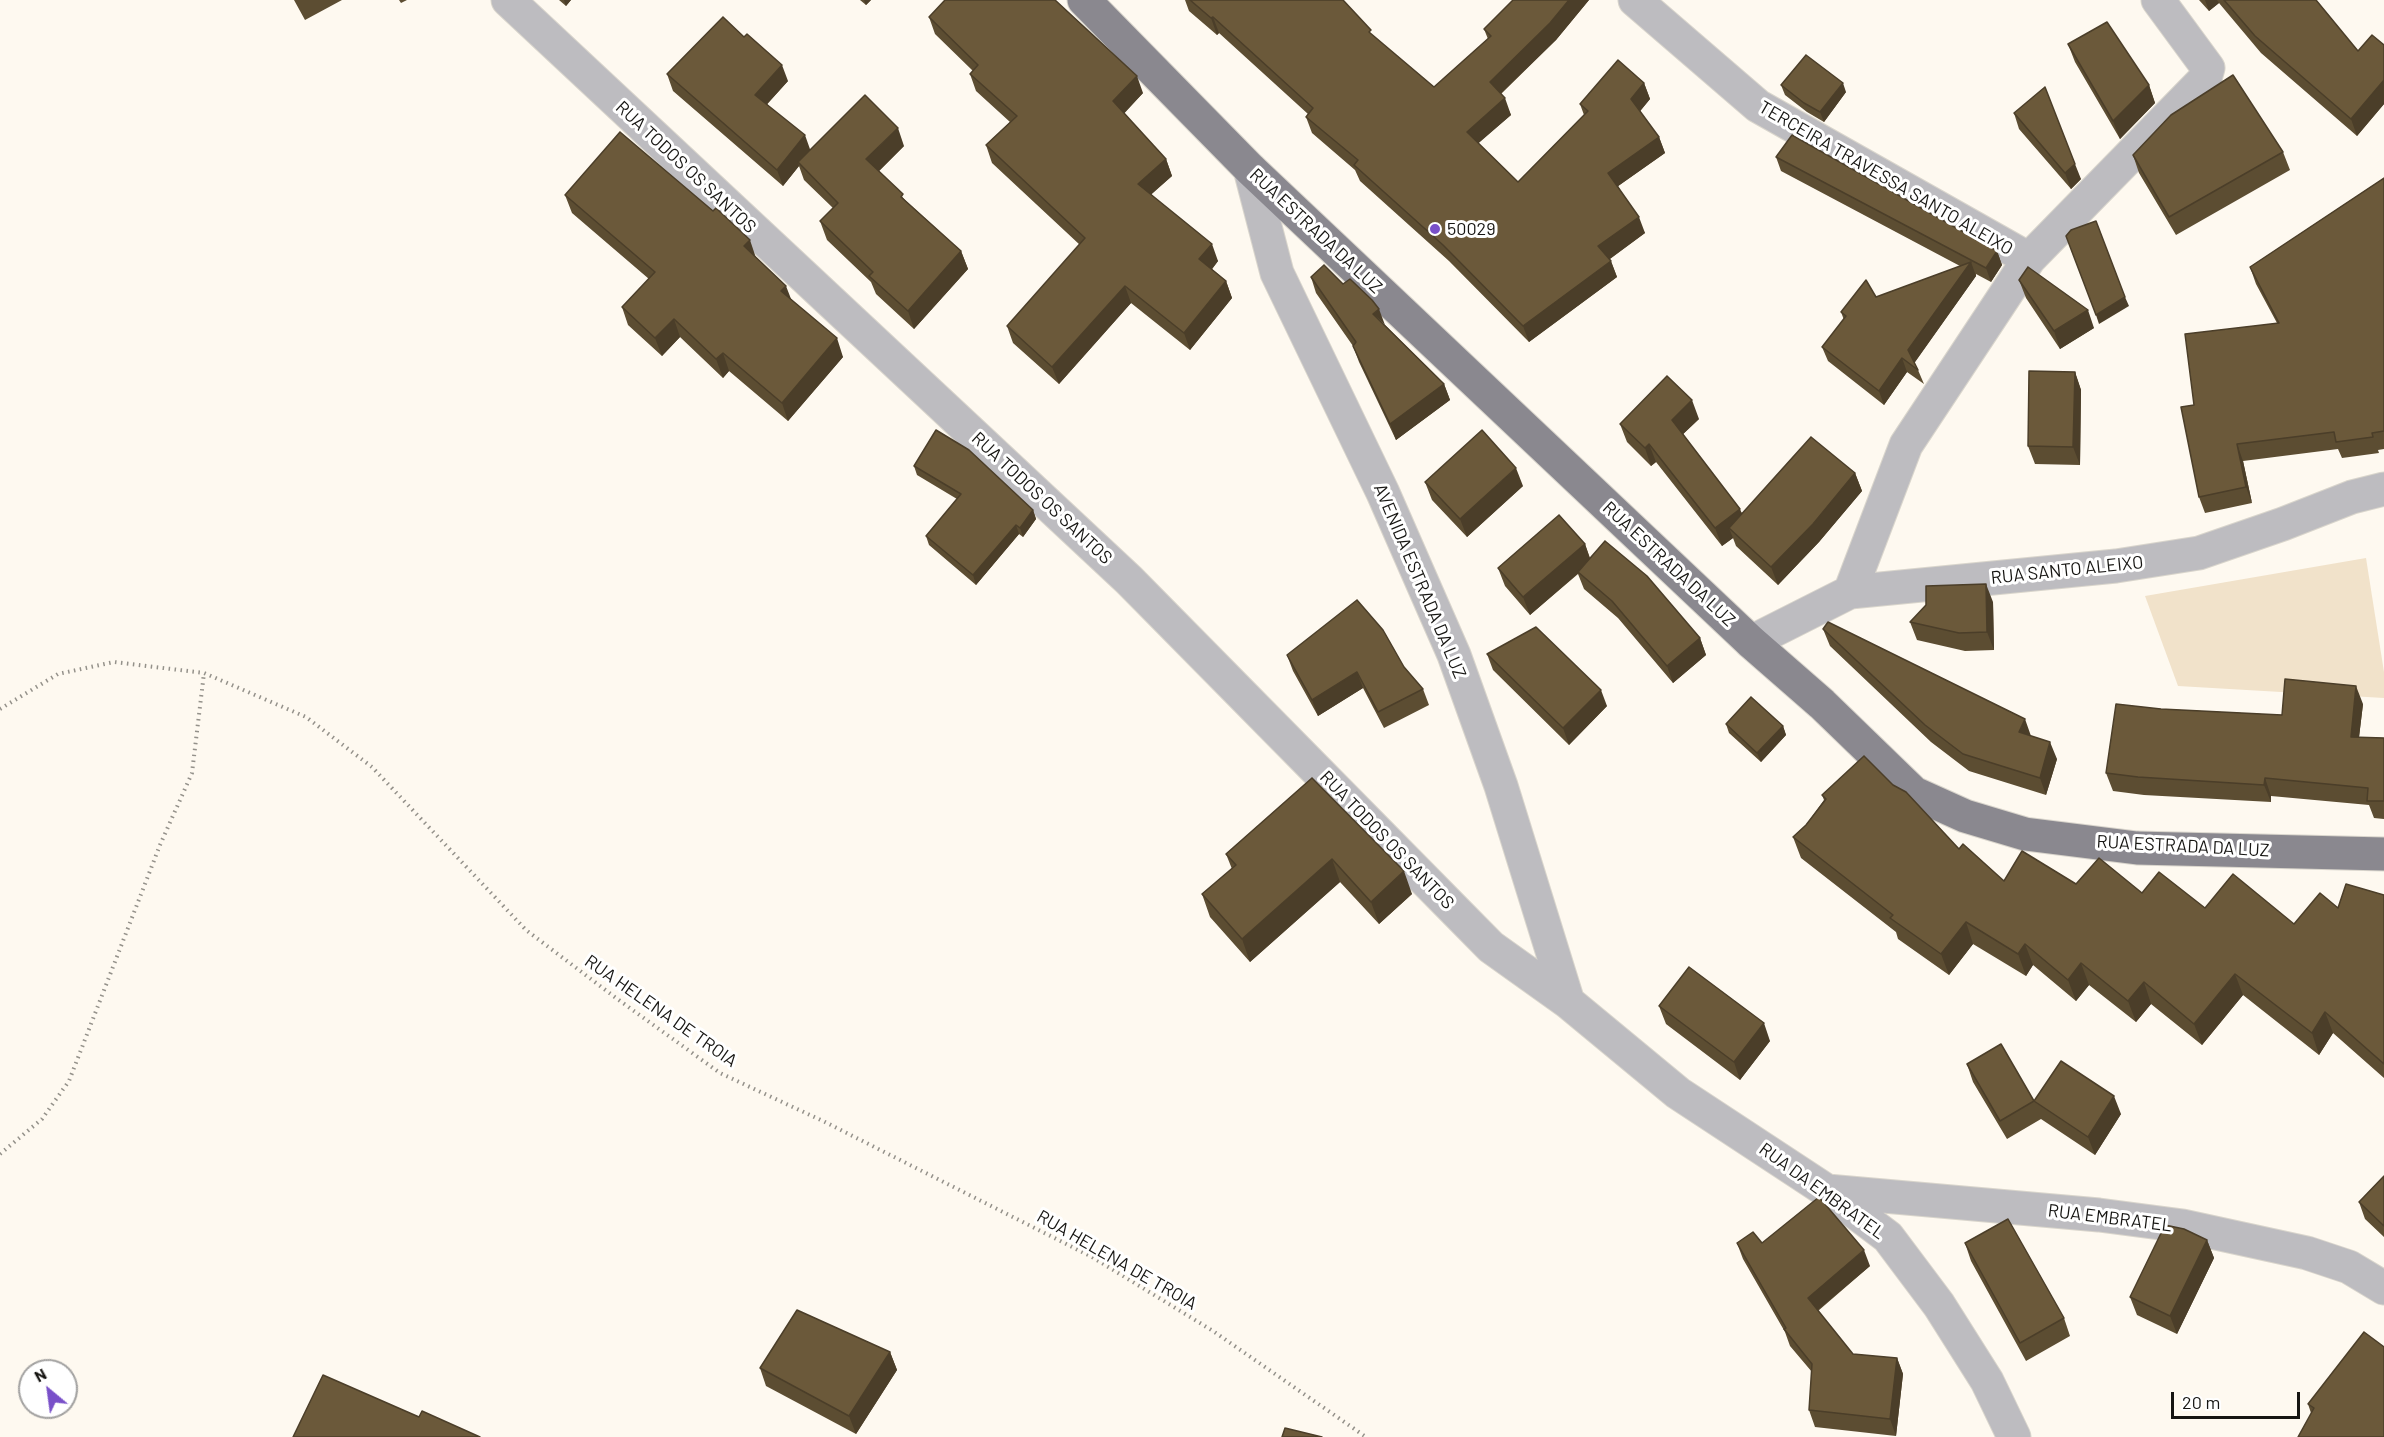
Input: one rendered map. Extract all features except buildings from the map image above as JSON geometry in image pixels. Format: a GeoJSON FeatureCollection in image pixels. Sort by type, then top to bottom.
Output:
{"type":"FeatureCollection","features":[{"type":"Feature","properties":{"kind":"main road","name":"RUA ESTRADA DA LUZ"},"geometry":{"type":"LineString","coordinates":[[1084,0],[1250,169],[1751,642],[1822,704],[1914,793],[1965,816],[2025,834],[2137,848],[2384,854]]}},
{"type":"Feature","properties":{"kind":"street","name":"RUA TODOS OS SANTOS"},"geometry":{"type":"LineString","coordinates":[[508,0],[1129,580],[1491,946],[1568,1002]]}},
{"type":"Feature","properties":{"kind":"street","name":"TERCEIRA TRAVESSA SANTO ALEIXO"},"geometry":{"type":"LineString","coordinates":[[1635,0],[1758,106],[2029,259]]}},
{"type":"Feature","properties":{"kind":"street"},"geometry":{"type":"LineString","coordinates":[[1850,592],[1906,445],[2029,259],[2205,79],[2208,68],[2158,0]]}},
{"type":"Feature","properties":{"kind":"street","name":"AVENIDA ESTRADA DA LUZ"},"geometry":{"type":"LineString","coordinates":[[1250,169],[1276,273],[1383,493],[1454,655],[1501,786],[1568,1002]]}},
{"type":"Feature","properties":{"kind":"street","name":"RUA SANTO ALEIXO"},"geometry":{"type":"LineString","coordinates":[[1751,642],[1850,592],[2116,567],[2199,553],[2352,497],[2384,489]]}},
{"type":"Feature","properties":{"kind":"street","name":"RUA DA EMBRATEL"},"geometry":{"type":"LineString","coordinates":[[1568,1002],[1678,1092],[1827,1191],[1888,1237],[1939,1305],[1987,1381],[2014,1437]]}},
{"type":"Feature","properties":{"kind":"street","name":"RUA EMBRATEL"},"geometry":{"type":"LineString","coordinates":[[1827,1191],[2099,1215],[2183,1226],[2307,1253],[2349,1267],[2384,1288]]}},
{"type":"Feature","properties":{"kind":"path","name":"RUA HELENA DE TROIA"},"geometry":{"type":"LineString","coordinates":[[0,709],[58,674],[114,662],[204,673],[306,717],[380,776],[526,930],[720,1073],[825,1122],[1092,1257],[1212,1331],[1366,1437]]}},
{"type":"Feature","properties":{"kind":"path"},"geometry":{"type":"LineString","coordinates":[[0,1154],[42,1119],[69,1081],[160,844],[192,773],[204,673]]}},
{"type":"Feature","properties":{"kind":"shaded area"},"geometry":{"type":"Polygon","coordinates":[[[2366,558],[2384,672],[2384,698],[2178,686],[2145,596],[2366,558]]]}},
{"type":"Feature","properties":{"kind":"place","name":"50029"},"geometry":{"type":"Point","coordinates":[1435,229]}}]}
